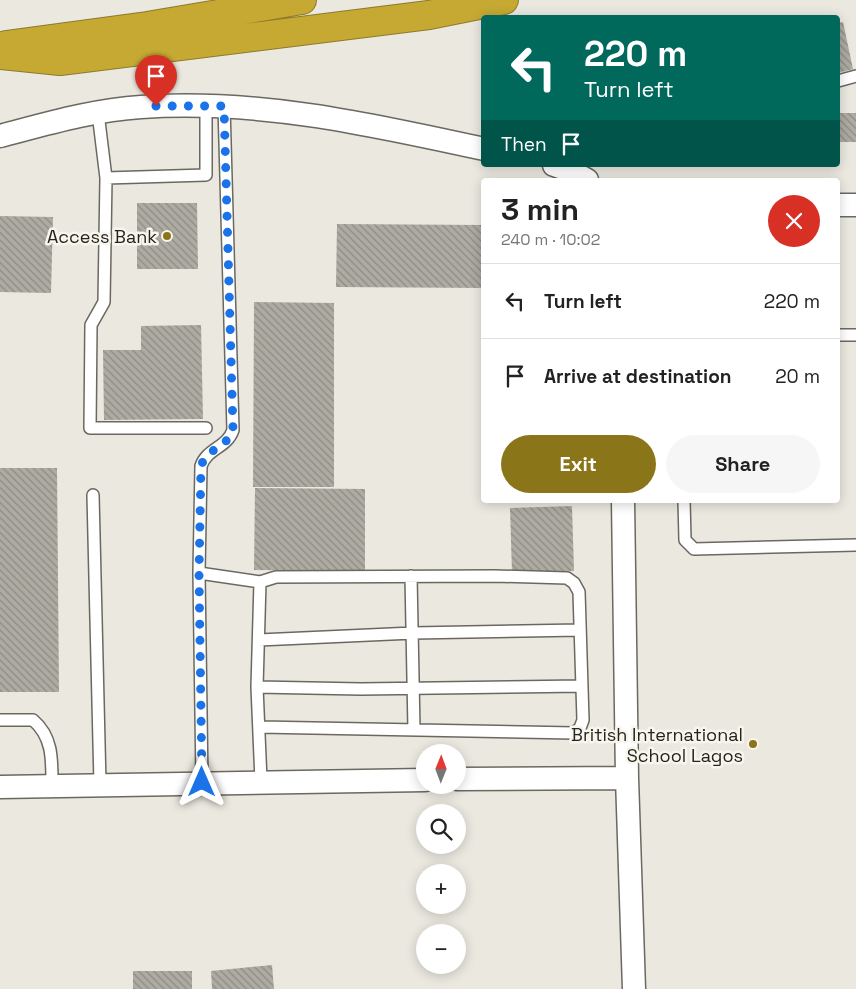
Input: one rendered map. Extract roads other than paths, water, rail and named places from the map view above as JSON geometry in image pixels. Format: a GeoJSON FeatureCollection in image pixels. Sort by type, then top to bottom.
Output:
{"type":"FeatureCollection","features":[{"type":"Feature","properties":{"kind":"highway"},"geometry":{"type":"LineString","coordinates":[[0,39],[184,0]]}},
{"type":"Feature","properties":{"kind":"highway"},"geometry":{"type":"LineString","coordinates":[[0,45],[147,26],[302,0]]}},
{"type":"Feature","properties":{"kind":"highway"},"geometry":{"type":"LineString","coordinates":[[0,55],[60,61],[429,15],[504,0]]}},
{"type":"Feature","properties":{"kind":"street"},"geometry":{"type":"LineString","coordinates":[[0,136],[98,113],[140,107],[215,106],[282,110],[330,117],[481,148]]}},
{"type":"Feature","properties":{"kind":"street"},"geometry":{"type":"LineString","coordinates":[[560,167],[583,178]]}},
{"type":"Feature","properties":{"kind":"street"},"geometry":{"type":"LineString","coordinates":[[840,205],[856,205]]}},
{"type":"Feature","properties":{"kind":"street"},"geometry":{"type":"LineString","coordinates":[[623,503],[627,778],[634,989]]}},
{"type":"Feature","properties":{"kind":"street"},"geometry":{"type":"LineString","coordinates":[[466,780],[627,778]]}},
{"type":"Feature","properties":{"kind":"street"},"geometry":{"type":"LineString","coordinates":[[0,787],[261,781],[416,780]]}},
{"type":"Feature","properties":{"kind":"lane"},"geometry":{"type":"LineString","coordinates":[[840,80],[856,76]]}},
{"type":"Feature","properties":{"kind":"lane"},"geometry":{"type":"LineString","coordinates":[[106,178],[206,175],[215,106]]}},
{"type":"Feature","properties":{"kind":"lane"},"geometry":{"type":"LineString","coordinates":[[202,782],[199,573],[201,466],[204,458],[230,438],[233,430],[215,106]]}},
{"type":"Feature","properties":{"kind":"lane"},"geometry":{"type":"LineString","coordinates":[[98,113],[106,178],[104,302],[91,325],[90,428],[206,428]]}},
{"type":"Feature","properties":{"kind":"lane"},"geometry":{"type":"LineString","coordinates":[[840,335],[856,335]]}},
{"type":"Feature","properties":{"kind":"lane"},"geometry":{"type":"LineString","coordinates":[[92,495],[100,784]]}},
{"type":"Feature","properties":{"kind":"lane"},"geometry":{"type":"LineString","coordinates":[[684,503],[685,540],[694,549],[856,545]]}},
{"type":"Feature","properties":{"kind":"lane"},"geometry":{"type":"LineString","coordinates":[[199,573],[260,582],[276,577],[567,578],[574,583],[579,592],[583,720],[580,728],[574,732],[260,727]]}},
{"type":"Feature","properties":{"kind":"lane"},"geometry":{"type":"LineString","coordinates":[[411,576],[414,730]]}},
{"type":"Feature","properties":{"kind":"lane"},"geometry":{"type":"LineString","coordinates":[[260,582],[257,687],[261,781]]}},
{"type":"Feature","properties":{"kind":"lane"},"geometry":{"type":"LineString","coordinates":[[259,640],[413,633],[580,630]]}},
{"type":"Feature","properties":{"kind":"lane"},"geometry":{"type":"LineString","coordinates":[[257,687],[582,686]]}},
{"type":"Feature","properties":{"kind":"lane"},"geometry":{"type":"LineString","coordinates":[[0,720],[33,720],[44,729],[52,756],[52,786]]}},
{"type":"Feature","properties":{"kind":"place","name":"Access Bank"},"geometry":{"type":"Point","coordinates":[167,236]}},
{"type":"Feature","properties":{"kind":"place","name":"British International School Lagos"},"geometry":{"type":"Point","coordinates":[753,744]}}]}
